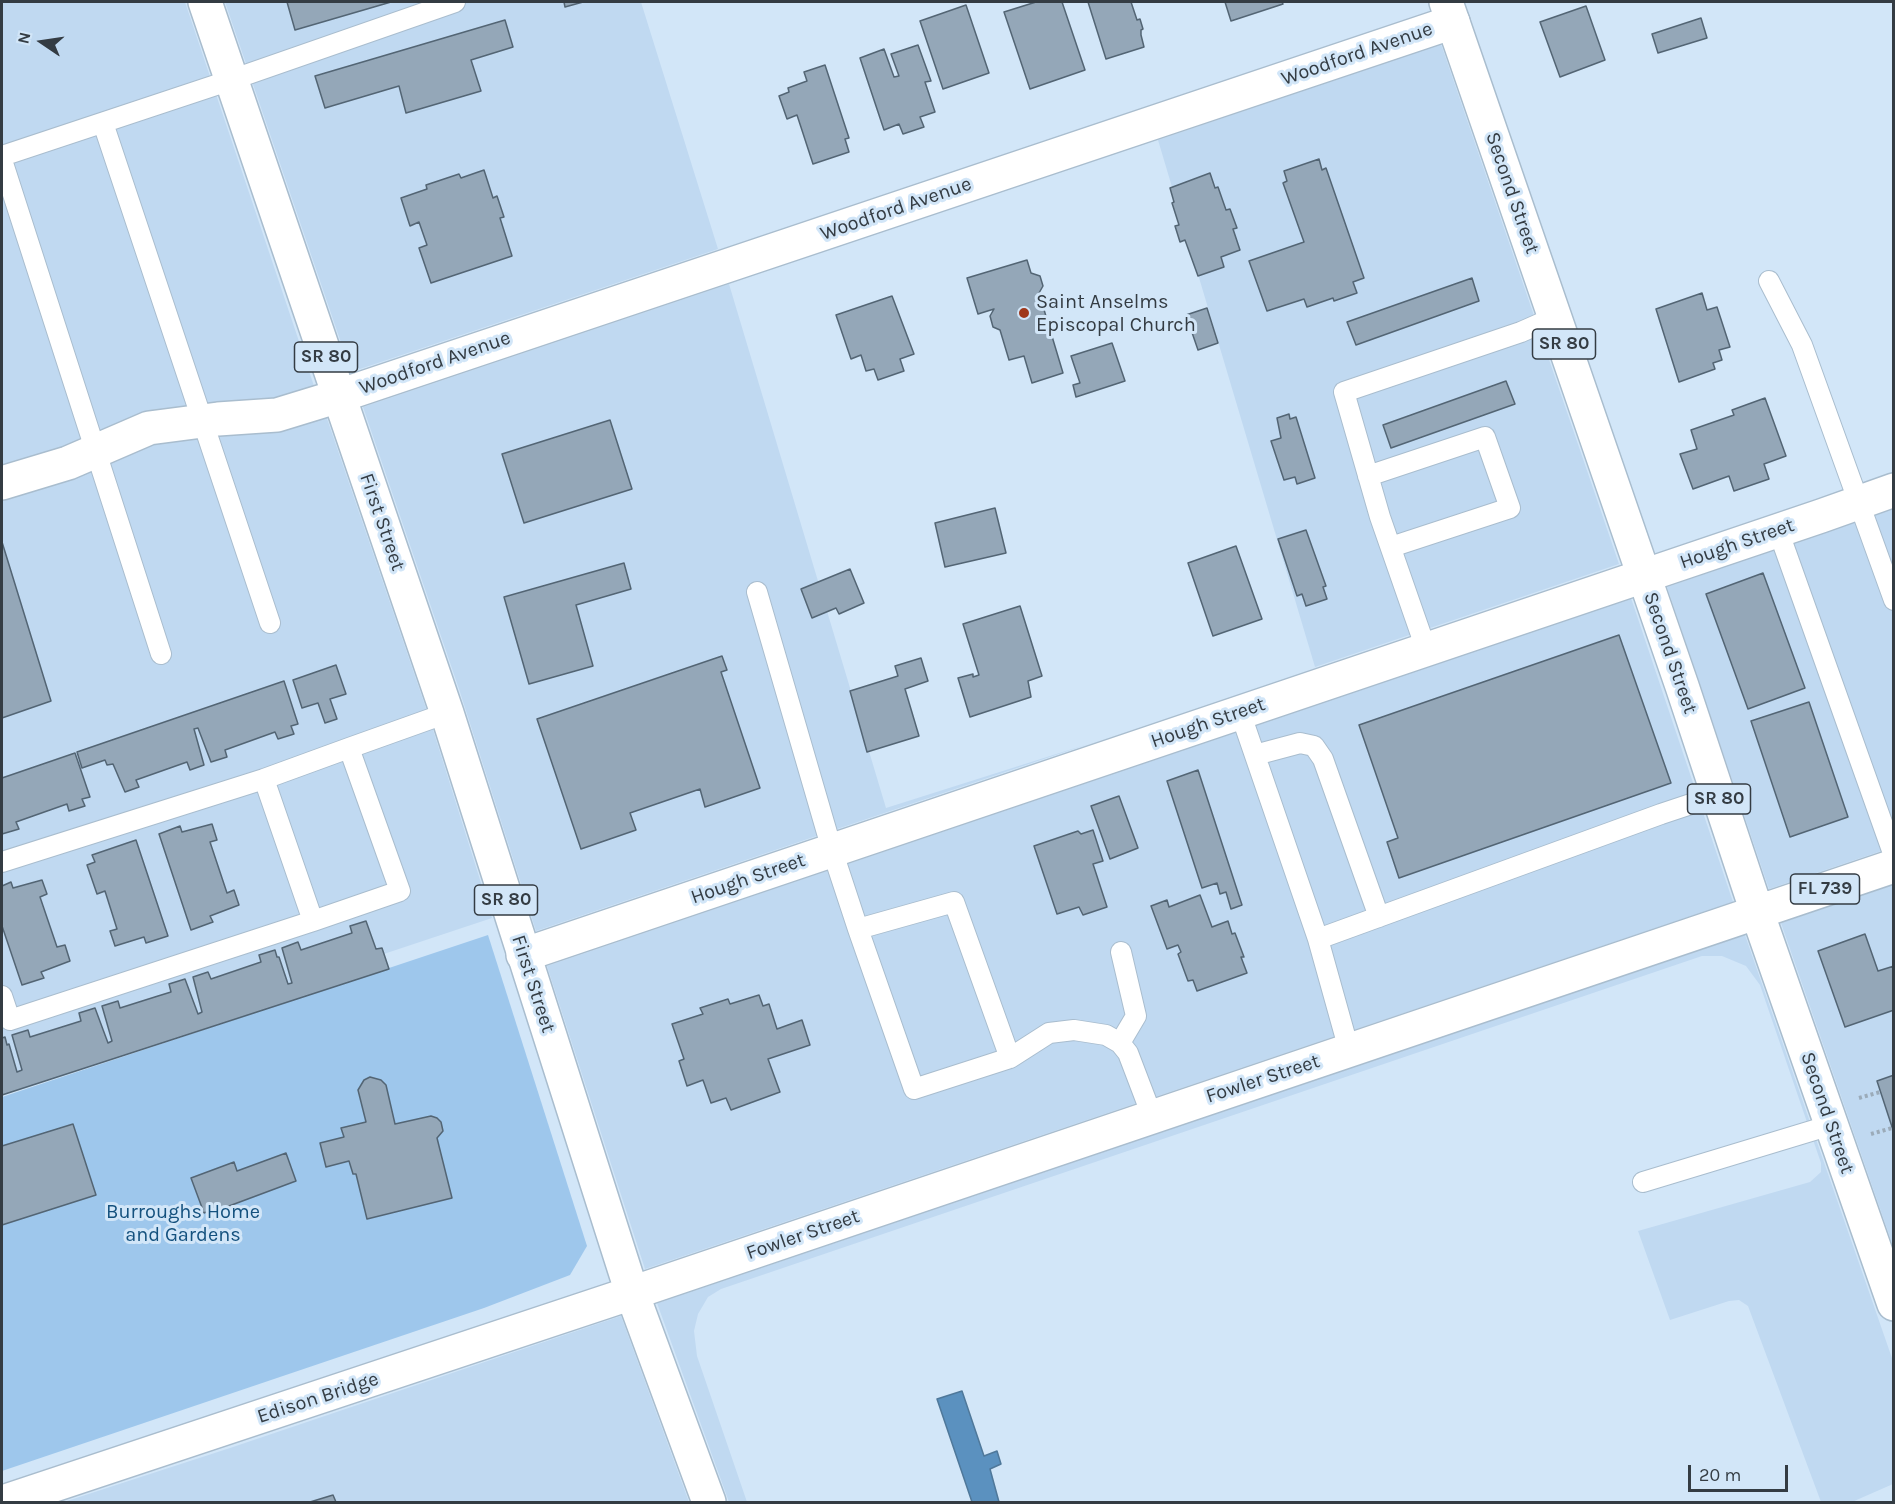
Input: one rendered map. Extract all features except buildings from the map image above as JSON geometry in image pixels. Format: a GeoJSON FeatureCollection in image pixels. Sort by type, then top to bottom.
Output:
{"type":"FeatureCollection","features":[{"type":"Feature","properties":{"kind":"main road","name":"First Street"},"geometry":{"type":"LineString","coordinates":[[205,2],[447,713],[632,1293],[709,1503]]}},
{"type":"Feature","properties":{"kind":"main road","name":"Second Street"},"geometry":{"type":"LineString","coordinates":[[1450,12],[1893,1304]]}},
{"type":"Feature","properties":{"kind":"main road","name":"Woodford Avenue"},"geometry":{"type":"LineString","coordinates":[[339,396],[1450,12]]}},
{"type":"Feature","properties":{"kind":"main road"},"geometry":{"type":"LineString","coordinates":[[2,483],[68,463],[149,428],[277,415],[339,396]]}},
{"type":"Feature","properties":{"kind":"main road","name":"Hough Street"},"geometry":{"type":"LineString","coordinates":[[523,955],[1893,490]]}},
{"type":"Feature","properties":{"kind":"main road","name":"Fowler Street"},"geometry":{"type":"LineString","coordinates":[[632,1293],[1893,866]]}},
{"type":"Feature","properties":{"kind":"main road","name":"Edison Bridge"},"geometry":{"type":"LineString","coordinates":[[3,1503],[632,1293]]}},
{"type":"Feature","properties":{"kind":"lane"},"geometry":{"type":"LineString","coordinates":[[161,654],[2,158],[455,2]]}},
{"type":"Feature","properties":{"kind":"lane"},"geometry":{"type":"LineString","coordinates":[[103,123],[270,623]]}},
{"type":"Feature","properties":{"kind":"lane"},"geometry":{"type":"LineString","coordinates":[[1769,282],[1802,345],[1860,502],[1893,600]]}},
{"type":"Feature","properties":{"kind":"lane"},"geometry":{"type":"LineString","coordinates":[[1426,649],[1368,476],[1344,392],[1521,332],[1555,317]]}},
{"type":"Feature","properties":{"kind":"lane"},"geometry":{"type":"LineString","coordinates":[[1368,476],[1485,437],[1510,508],[1391,547]]}},
{"type":"Feature","properties":{"kind":"lane"},"geometry":{"type":"LineString","coordinates":[[1778,530],[1893,856]]}},
{"type":"Feature","properties":{"kind":"lane"},"geometry":{"type":"LineString","coordinates":[[757,592],[832,850],[914,1089],[1010,1058],[1049,1033],[1074,1029],[1106,1035],[1120,1043],[1128,1053],[1152,1116]]}},
{"type":"Feature","properties":{"kind":"lane"},"geometry":{"type":"LineString","coordinates":[[1240,712],[1318,939],[1349,1050]]}},
{"type":"Feature","properties":{"kind":"lane"},"geometry":{"type":"LineString","coordinates":[[2,862],[264,779],[447,713]]}},
{"type":"Feature","properties":{"kind":"lane"},"geometry":{"type":"LineString","coordinates":[[1255,755],[1300,743],[1314,746],[1323,759],[1379,917]]}},
{"type":"Feature","properties":{"kind":"lane"},"geometry":{"type":"LineString","coordinates":[[2,996],[10,1020],[400,891],[349,748]]}},
{"type":"Feature","properties":{"kind":"lane"},"geometry":{"type":"LineString","coordinates":[[264,779],[313,921]]}},
{"type":"Feature","properties":{"kind":"lane"},"geometry":{"type":"LineString","coordinates":[[1318,939],[1718,795]]}},
{"type":"Feature","properties":{"kind":"lane"},"geometry":{"type":"LineString","coordinates":[[858,928],[954,902],[1010,1058]]}},
{"type":"Feature","properties":{"kind":"lane"},"geometry":{"type":"LineString","coordinates":[[1120,1043],[1136,1016],[1121,952]]}},
{"type":"Feature","properties":{"kind":"lane"},"geometry":{"type":"LineString","coordinates":[[1643,1182],[1830,1125]]}},
{"type":"Feature","properties":{"kind":"path"},"geometry":{"type":"LineString","coordinates":[[1859,1098],[1880,1092]]}},
{"type":"Feature","properties":{"kind":"path"},"geometry":{"type":"LineString","coordinates":[[1871,1134],[1892,1128]]}},
{"type":"Feature","properties":{"kind":"shaded area"},"geometry":{"type":"Polygon","coordinates":[[[2,2],[185,2],[314,386],[429,717],[492,918],[2,1081],[2,2]]]}},
{"type":"Feature","properties":{"kind":"shaded area"},"geometry":{"type":"Polygon","coordinates":[[[225,2],[641,2],[718,249],[351,372],[225,2]]]}},
{"type":"Feature","properties":{"kind":"shaded area"},"geometry":{"type":"Polygon","coordinates":[[[1441,44],[1619,564],[1315,667],[1158,140],[1441,44]]]}},
{"type":"Feature","properties":{"kind":"shaded area"},"geometry":{"type":"Polygon","coordinates":[[[729,284],[886,808],[1088,744],[536,931],[460,692],[363,407],[729,284]]]}},
{"type":"Feature","properties":{"kind":"shaded area"},"geometry":{"type":"Polygon","coordinates":[[[1893,509],[1893,847],[1769,889],[1667,587],[1893,509]]]}},
{"type":"Feature","properties":{"kind":"shaded area"},"geometry":{"type":"Polygon","coordinates":[[[1631,598],[1733,902],[645,1269],[547,966],[1631,598]]]}},
{"type":"Feature","properties":{"kind":"shaded area"},"geometry":{"type":"Polygon","coordinates":[[[1893,885],[1893,1246],[1781,923],[1893,885]]]}},
{"type":"Feature","properties":{"kind":"shaded area"},"geometry":{"type":"Polygon","coordinates":[[[1745,935],[1893,1361],[1893,1484],[1852,1502],[1821,1502],[1748,1306],[1739,1300],[1729,1301],[1670,1320],[1638,1231],[1810,1182],[1821,1172],[1821,1163],[1760,985],[1746,966],[1722,956],[1702,956],[721,1289],[708,1297],[698,1314],[694,1331],[697,1356],[747,1502],[729,1502],[657,1303],[1745,935]]]}},
{"type":"Feature","properties":{"kind":"shaded area"},"geometry":{"type":"Polygon","coordinates":[[[621,1316],[689,1502],[64,1502],[230,1448],[621,1316]]]}},
{"type":"Feature","properties":{"kind":"shaded area"},"geometry":{"type":"Polygon","coordinates":[[[962,1391],[984,1456],[997,1451],[1001,1464],[990,1469],[999,1502],[972,1502],[937,1399],[962,1391]]]}},
{"type":"Feature","properties":{"kind":"green space","name":"Burroughs Home and Gardens"},"geometry":{"type":"Polygon","coordinates":[[[488,935],[587,1246],[570,1275],[484,1308],[2,1471],[2,1097],[488,935]]]}},
{"type":"Feature","properties":{"kind":"place","name":"Saint Anselms Episcopal Church"},"geometry":{"type":"Point","coordinates":[1024,313]}}]}
